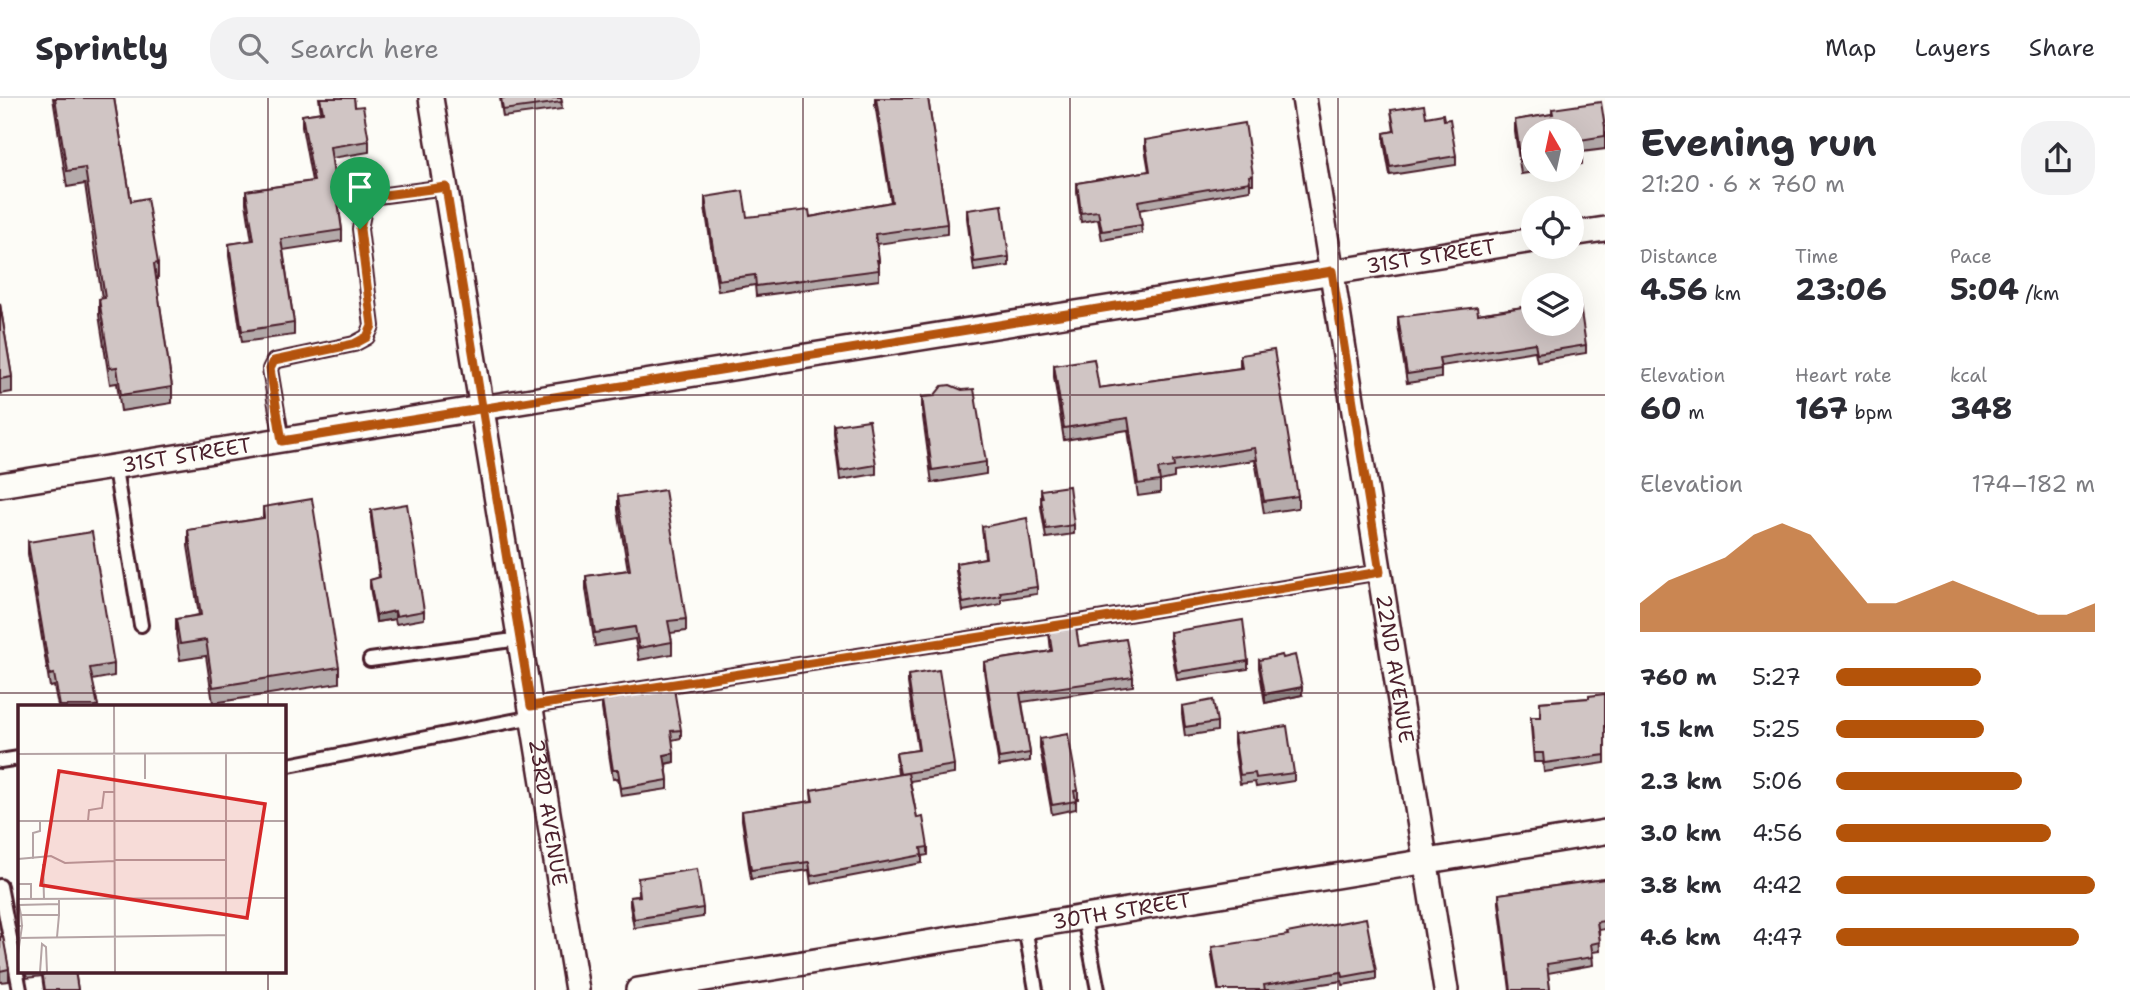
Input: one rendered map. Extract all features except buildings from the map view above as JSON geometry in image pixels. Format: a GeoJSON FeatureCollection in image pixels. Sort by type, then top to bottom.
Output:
{"type":"FeatureCollection","features":[{"type":"Feature","properties":{"kind":"street","name":"23RD AVENUE"},"geometry":{"type":"LineString","coordinates":[[432,98],[577,990]]}},
{"type":"Feature","properties":{"kind":"street","name":"22ND AVENUE"},"geometry":{"type":"LineString","coordinates":[[1304,98],[1446,990]]}},
{"type":"Feature","properties":{"kind":"street"},"geometry":{"type":"LineString","coordinates":[[1584,232],[1605,229]]}},
{"type":"Feature","properties":{"kind":"street","name":"31ST STREET"},"geometry":{"type":"LineString","coordinates":[[0,485],[115,469],[482,407],[1521,242]]}},
{"type":"Feature","properties":{"kind":"street","name":"30TH STREET"},"geometry":{"type":"LineString","coordinates":[[638,990],[1605,832]]}},
{"type":"Feature","properties":{"kind":"lane"},"geometry":{"type":"LineString","coordinates":[[282,441],[270,369],[274,361],[354,344],[367,337],[372,326],[360,229],[365,204],[377,196],[446,187]]}},
{"type":"Feature","properties":{"kind":"lane"},"geometry":{"type":"LineString","coordinates":[[115,469],[141,625]]}},
{"type":"Feature","properties":{"kind":"lane"},"geometry":{"type":"LineString","coordinates":[[285,766],[532,711],[1380,572]]}},
{"type":"Feature","properties":{"kind":"lane"},"geometry":{"type":"LineString","coordinates":[[369,660],[520,639]]}},
{"type":"Feature","properties":{"kind":"lane"},"geometry":{"type":"LineString","coordinates":[[0,761],[18,758]]}},
{"type":"Feature","properties":{"kind":"lane"},"geometry":{"type":"LineString","coordinates":[[0,886],[20,990]]}},
{"type":"Feature","properties":{"kind":"lane"},"geometry":{"type":"LineString","coordinates":[[1084,918],[1098,990]]}},
{"type":"Feature","properties":{"kind":"lane"},"geometry":{"type":"LineString","coordinates":[[1024,927],[1036,990]]}},
{"type":"Feature","properties":{"kind":"route"},"geometry":{"type":"LineString","coordinates":[[360,229],[365,204],[377,196],[446,187],[476,372],[482,407],[531,706],[1092,620],[1380,572],[1332,271],[482,407],[282,441],[270,369],[274,361],[354,344],[367,337],[372,326],[360,229]]}}]}
